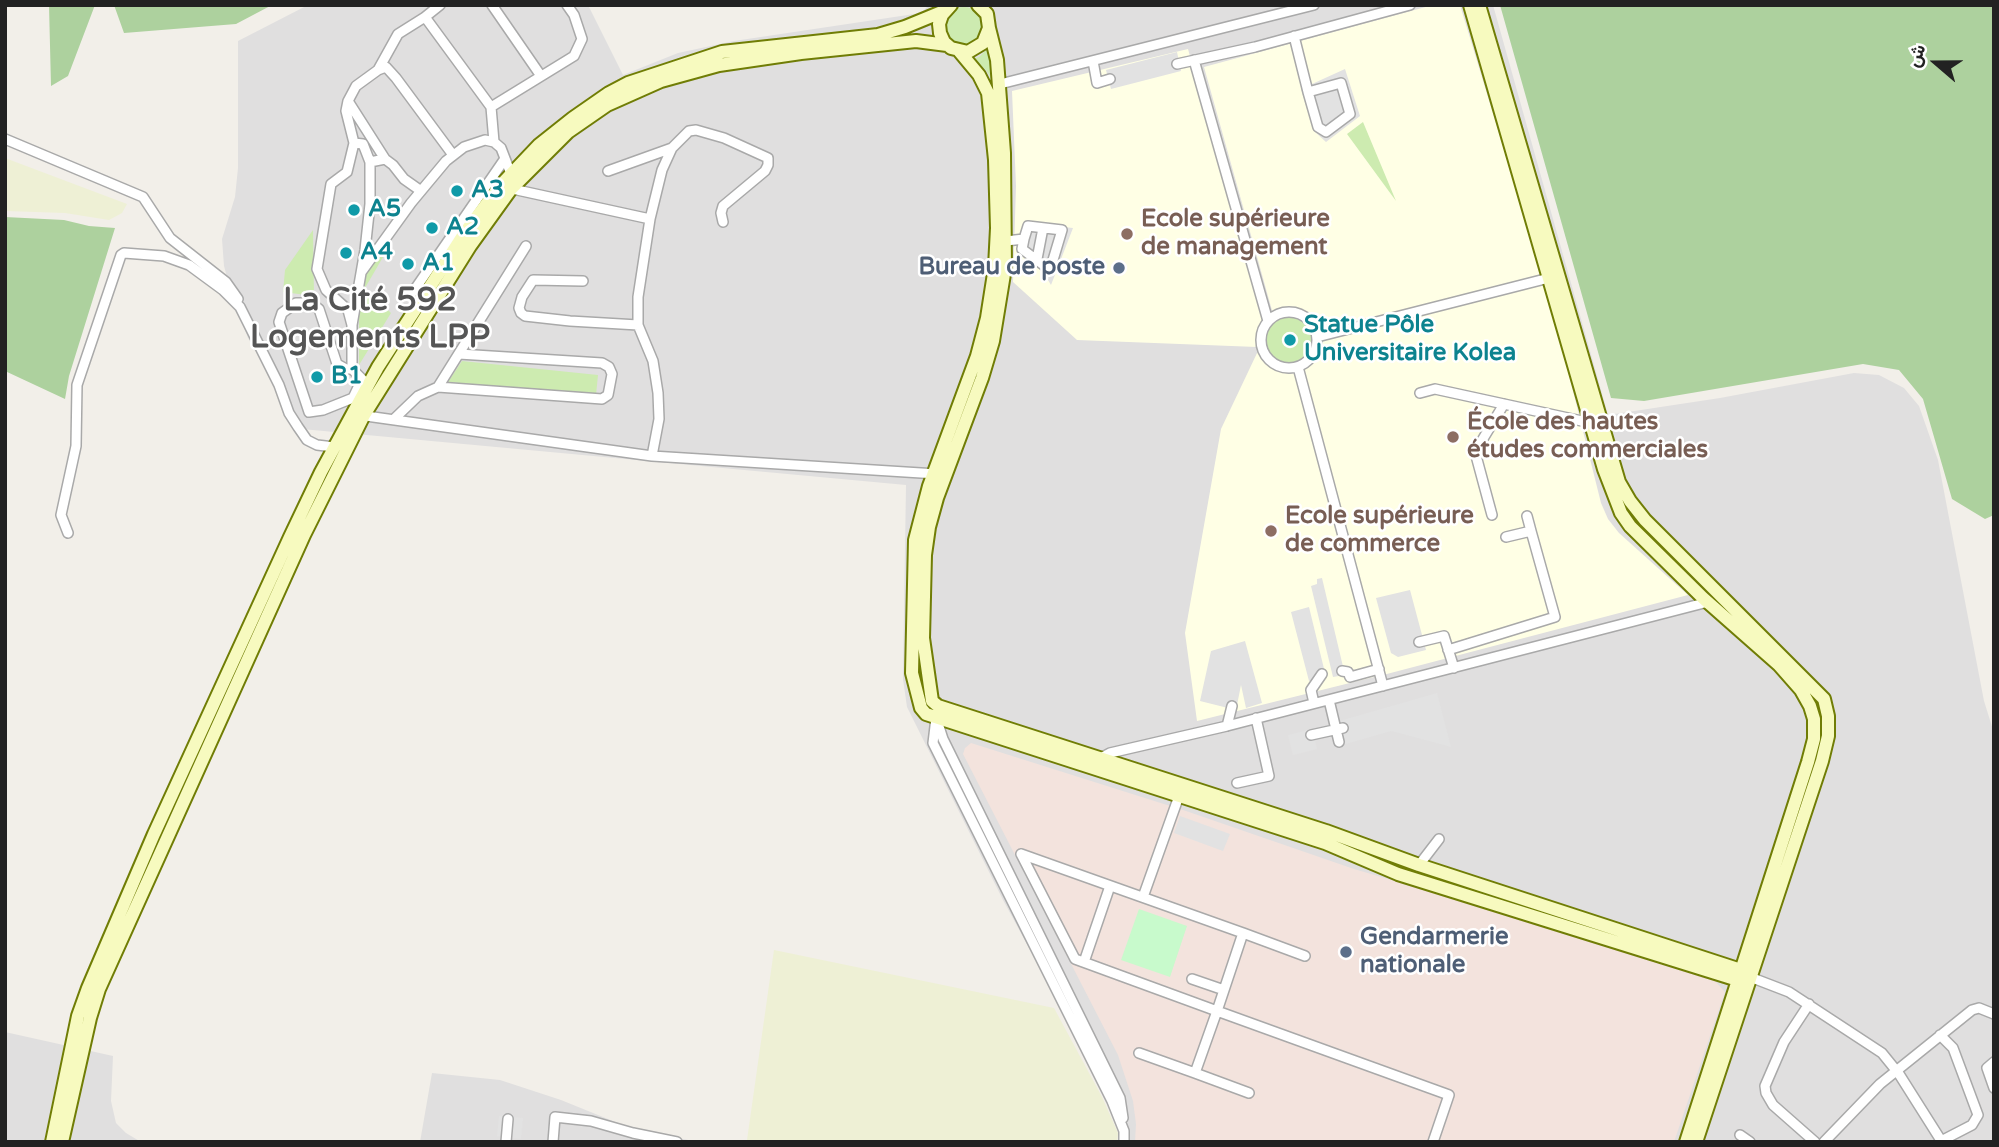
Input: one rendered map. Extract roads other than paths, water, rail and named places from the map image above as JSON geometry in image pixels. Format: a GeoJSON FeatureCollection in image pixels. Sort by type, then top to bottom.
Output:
{"type":"FeatureCollection","features":[{"type":"Feature","properties":{"kind":"main road"},"geometry":{"type":"LineString","coordinates":[[940,474],[982,378],[993,341],[1005,268],[1004,153],[1000,84],[987,14],[978,5]]}},
{"type":"Feature","properties":{"kind":"main road"},"geometry":{"type":"LineString","coordinates":[[960,51],[976,49],[988,36],[991,5]]}},
{"type":"Feature","properties":{"kind":"main road"},"geometry":{"type":"LineString","coordinates":[[1470,5],[1612,495],[1621,513],[1643,539],[1708,602],[1779,664],[1801,690],[1814,719],[1814,738],[1808,762],[1743,975],[1696,1142]]}},
{"type":"Feature","properties":{"kind":"main road"},"geometry":{"type":"LineString","coordinates":[[1479,5],[1619,482],[1645,520],[1824,699],[1828,716],[1828,736],[1822,761],[1743,975],[1686,1142]]}},
{"type":"Feature","properties":{"kind":"main road"},"geometry":{"type":"LineString","coordinates":[[947,45],[939,29],[948,7]]}},
{"type":"Feature","properties":{"kind":"main road"},"geometry":{"type":"LineString","coordinates":[[52,1142],[78,1016],[88,988],[254,614],[334,447],[470,246],[511,174],[573,118],[609,93],[648,75],[722,52],[878,35],[905,27],[948,7]]}},
{"type":"Feature","properties":{"kind":"main road"},"geometry":{"type":"LineString","coordinates":[[62,1142],[99,989],[358,414],[365,382],[437,276],[505,188],[568,132],[607,105],[661,81],[719,65],[916,41],[947,45],[960,51],[979,75],[988,93],[995,160],[997,228],[995,267],[987,318],[940,474],[925,555],[923,638],[928,687],[937,712],[1089,766],[1325,843],[1398,874],[1743,975]]}},
{"type":"Feature","properties":{"kind":"main road"},"geometry":{"type":"LineString","coordinates":[[937,712],[1101,758],[1326,831],[1743,975]]}},
{"type":"Feature","properties":{"kind":"street"},"geometry":{"type":"LineString","coordinates":[[378,70],[398,34],[425,18],[440,5]]}},
{"type":"Feature","properties":{"kind":"street"},"geometry":{"type":"LineString","coordinates":[[492,5],[541,76]]}},
{"type":"Feature","properties":{"kind":"street"},"geometry":{"type":"LineString","coordinates":[[491,107],[574,56],[582,39],[568,5]]}},
{"type":"Feature","properties":{"kind":"street"},"geometry":{"type":"LineString","coordinates":[[1000,84],[1314,5]]}},
{"type":"Feature","properties":{"kind":"street"},"geometry":{"type":"LineString","coordinates":[[1177,64],[1410,5]]}},
{"type":"Feature","properties":{"kind":"street"},"geometry":{"type":"LineString","coordinates":[[425,18],[457,57],[491,107],[495,142]]}},
{"type":"Feature","properties":{"kind":"street"},"geometry":{"type":"LineString","coordinates":[[1294,36],[1308,92],[1318,127],[1326,132],[1350,114],[1341,83],[1308,92]]}},
{"type":"Feature","properties":{"kind":"street"},"geometry":{"type":"LineString","coordinates":[[1194,60],[1269,321]]}},
{"type":"Feature","properties":{"kind":"street"},"geometry":{"type":"LineString","coordinates":[[1093,61],[1097,83],[1110,79]]}},
{"type":"Feature","properties":{"kind":"street"},"geometry":{"type":"LineString","coordinates":[[352,325],[348,310],[326,290],[317,269],[331,184],[347,172],[354,144],[346,111],[356,86],[386,67],[453,155]]}},
{"type":"Feature","properties":{"kind":"street"},"geometry":{"type":"LineString","coordinates":[[348,101],[385,159],[394,165],[404,179],[421,191]]}},
{"type":"Feature","properties":{"kind":"street"},"geometry":{"type":"LineString","coordinates":[[652,456],[659,419],[658,393],[653,361],[638,325],[638,298],[650,219],[663,170],[672,148],[689,131],[696,130],[724,138],[768,158],[765,171],[723,206],[723,222]]}},
{"type":"Feature","properties":{"kind":"street"},"geometry":{"type":"LineString","coordinates":[[5,139],[143,197],[170,238],[226,282],[246,309],[252,329]]}},
{"type":"Feature","properties":{"kind":"street"},"geometry":{"type":"LineString","coordinates":[[359,276],[394,224],[446,161],[464,147],[485,140],[495,142],[501,148],[511,174]]}},
{"type":"Feature","properties":{"kind":"street"},"geometry":{"type":"LineString","coordinates":[[352,369],[352,325],[370,204],[370,162],[363,144],[354,144]]}},
{"type":"Feature","properties":{"kind":"street"},"geometry":{"type":"LineString","coordinates":[[608,170],[672,148]]}},
{"type":"Feature","properties":{"kind":"street"},"geometry":{"type":"LineString","coordinates":[[370,162],[385,159]]}},
{"type":"Feature","properties":{"kind":"street"},"geometry":{"type":"LineString","coordinates":[[413,292],[504,160]]}},
{"type":"Feature","properties":{"kind":"street"},"geometry":{"type":"LineString","coordinates":[[505,188],[650,219]]}},
{"type":"Feature","properties":{"kind":"street"},"geometry":{"type":"LineString","coordinates":[[1028,226],[1043,228],[1062,230],[1050,270],[1022,249],[1028,226]]}},
{"type":"Feature","properties":{"kind":"street"},"geometry":{"type":"LineString","coordinates":[[1037,259],[1043,228]]}},
{"type":"Feature","properties":{"kind":"street"},"geometry":{"type":"LineString","coordinates":[[1006,241],[1024,239]]}},
{"type":"Feature","properties":{"kind":"street"},"geometry":{"type":"LineString","coordinates":[[439,387],[526,246]]}},
{"type":"Feature","properties":{"kind":"street"},"geometry":{"type":"LineString","coordinates":[[68,533],[61,514],[76,446],[77,385],[121,255],[127,252],[164,256],[189,265],[223,290],[240,307],[279,385],[289,413],[307,440],[317,445],[334,447]]}},
{"type":"Feature","properties":{"kind":"street"},"geometry":{"type":"LineString","coordinates":[[1317,337],[1549,278]]}},
{"type":"Feature","properties":{"kind":"street"},"geometry":{"type":"LineString","coordinates":[[583,281],[533,280],[522,297],[521,313],[525,316],[570,321],[638,325]]}},
{"type":"Feature","properties":{"kind":"street"},"geometry":{"type":"LineString","coordinates":[[296,303],[311,303],[319,309],[337,364],[352,369],[365,382],[353,398],[323,410],[309,412],[279,322],[282,313],[296,303]]}},
{"type":"Feature","properties":{"kind":"street"},"geometry":{"type":"LineString","coordinates":[[1282,313],[1298,313],[1311,322],[1317,337],[1311,358],[1298,367],[1282,368],[1268,359],[1261,344],[1264,328],[1269,321],[1282,313]]}},
{"type":"Feature","properties":{"kind":"street"},"geometry":{"type":"LineString","coordinates":[[394,419],[418,396],[439,387],[602,399],[608,395],[612,374],[609,367],[602,363],[459,354]]}},
{"type":"Feature","properties":{"kind":"street"},"geometry":{"type":"LineString","coordinates":[[1298,367],[1383,686]]}},
{"type":"Feature","properties":{"kind":"street"},"geometry":{"type":"LineString","coordinates":[[1420,393],[1435,389],[1591,423]]}},
{"type":"Feature","properties":{"kind":"street"},"geometry":{"type":"LineString","coordinates":[[1492,515],[1475,452],[1504,404]]}},
{"type":"Feature","properties":{"kind":"street"},"geometry":{"type":"LineString","coordinates":[[358,414],[652,456],[940,474]]}},
{"type":"Feature","properties":{"kind":"street"},"geometry":{"type":"LineString","coordinates":[[1448,650],[1555,617],[1527,516]]}},
{"type":"Feature","properties":{"kind":"street"},"geometry":{"type":"LineString","coordinates":[[1506,537],[1531,531]]}},
{"type":"Feature","properties":{"kind":"street"},"geometry":{"type":"LineString","coordinates":[[1089,766],[1110,753],[1227,726],[1708,602]]}},
{"type":"Feature","properties":{"kind":"street"},"geometry":{"type":"LineString","coordinates":[[1419,642],[1444,636],[1454,668]]}},
{"type":"Feature","properties":{"kind":"street"},"geometry":{"type":"LineString","coordinates":[[1342,671],[1348,672],[1350,677],[1379,668]]}},
{"type":"Feature","properties":{"kind":"street"},"geometry":{"type":"LineString","coordinates":[[1314,704],[1311,690],[1322,674]]}},
{"type":"Feature","properties":{"kind":"street"},"geometry":{"type":"LineString","coordinates":[[1329,700],[1339,729],[1339,742]]}},
{"type":"Feature","properties":{"kind":"street"},"geometry":{"type":"LineString","coordinates":[[1227,726],[1232,706]]}},
{"type":"Feature","properties":{"kind":"street"},"geometry":{"type":"LineString","coordinates":[[937,712],[933,743],[1116,1099],[1124,1142]]}},
{"type":"Feature","properties":{"kind":"street"},"geometry":{"type":"LineString","coordinates":[[1237,783],[1269,776],[1256,718]]}},
{"type":"Feature","properties":{"kind":"street"},"geometry":{"type":"LineString","coordinates":[[1311,735],[1339,729]]}},
{"type":"Feature","properties":{"kind":"street"},"geometry":{"type":"LineString","coordinates":[[1143,897],[1172,829],[1179,796]]}},
{"type":"Feature","properties":{"kind":"street"},"geometry":{"type":"LineString","coordinates":[[1419,865],[1439,839]]}},
{"type":"Feature","properties":{"kind":"street"},"geometry":{"type":"LineString","coordinates":[[1305,956],[1021,854],[1075,959],[1448,1095],[1433,1142]]}},
{"type":"Feature","properties":{"kind":"street"},"geometry":{"type":"LineString","coordinates":[[1084,962],[1110,886]]}},
{"type":"Feature","properties":{"kind":"street"},"geometry":{"type":"LineString","coordinates":[[1195,1073],[1243,933]]}},
{"type":"Feature","properties":{"kind":"street"},"geometry":{"type":"LineString","coordinates":[[1743,975],[1789,992],[1882,1053],[1942,1141],[1972,1125],[1978,1110],[1952,1048],[1940,1035]]}},
{"type":"Feature","properties":{"kind":"street"},"geometry":{"type":"LineString","coordinates":[[1192,979],[1224,990]]}},
{"type":"Feature","properties":{"kind":"street"},"geometry":{"type":"LineString","coordinates":[[1809,1004],[1784,1042],[1766,1086],[1766,1093],[1773,1105],[1815,1142]]}},
{"type":"Feature","properties":{"kind":"street"},"geometry":{"type":"LineString","coordinates":[[1824,1142],[1896,1070],[1972,1010],[1979,1007],[1994,1014]]}},
{"type":"Feature","properties":{"kind":"street"},"geometry":{"type":"LineString","coordinates":[[1139,1052],[1249,1093]]}},
{"type":"Feature","properties":{"kind":"street"},"geometry":{"type":"LineString","coordinates":[[1994,1062],[1987,1068],[1994,1088]]}},
{"type":"Feature","properties":{"kind":"street"},"geometry":{"type":"LineString","coordinates":[[553,1142],[555,1117],[592,1121],[677,1142]]}},
{"type":"Feature","properties":{"kind":"street"},"geometry":{"type":"LineString","coordinates":[[506,1142],[509,1118]]}},
{"type":"Feature","properties":{"kind":"street"},"geometry":{"type":"LineString","coordinates":[[622,1142],[624,1130]]}},
{"type":"Feature","properties":{"kind":"street"},"geometry":{"type":"LineString","coordinates":[[1740,1135],[1750,1142]]}},
{"type":"Feature","properties":{"kind":"place","name":"A3"},"geometry":{"type":"Point","coordinates":[457,191]}},
{"type":"Feature","properties":{"kind":"place","name":"A5"},"geometry":{"type":"Point","coordinates":[354,210]}},
{"type":"Feature","properties":{"kind":"place","name":"A2"},"geometry":{"type":"Point","coordinates":[432,228]}},
{"type":"Feature","properties":{"kind":"place","name":"Ecole supérieure de management"},"geometry":{"type":"Point","coordinates":[1127,234]}},
{"type":"Feature","properties":{"kind":"place","name":"A4"},"geometry":{"type":"Point","coordinates":[346,253]}},
{"type":"Feature","properties":{"kind":"place","name":"A1"},"geometry":{"type":"Point","coordinates":[408,264]}},
{"type":"Feature","properties":{"kind":"place","name":"Bureau de poste"},"geometry":{"type":"Point","coordinates":[1119,268]}},
{"type":"Feature","properties":{"kind":"place","name":"Statue Pôle Universitaire Kolea"},"geometry":{"type":"Point","coordinates":[1290,340]}},
{"type":"Feature","properties":{"kind":"place","name":"B1"},"geometry":{"type":"Point","coordinates":[317,377]}},
{"type":"Feature","properties":{"kind":"place","name":"École des hautes études commerciales"},"geometry":{"type":"Point","coordinates":[1453,437]}},
{"type":"Feature","properties":{"kind":"place","name":"Ecole supérieure de commerce"},"geometry":{"type":"Point","coordinates":[1271,531]}},
{"type":"Feature","properties":{"kind":"place","name":"Gendarmerie nationale"},"geometry":{"type":"Point","coordinates":[1346,952]}},
{"type":"Feature","properties":{"kind":"district","name":"La Cité 592 Logements LPP"},"geometry":{"type":"Point","coordinates":[370,320]}}]}
